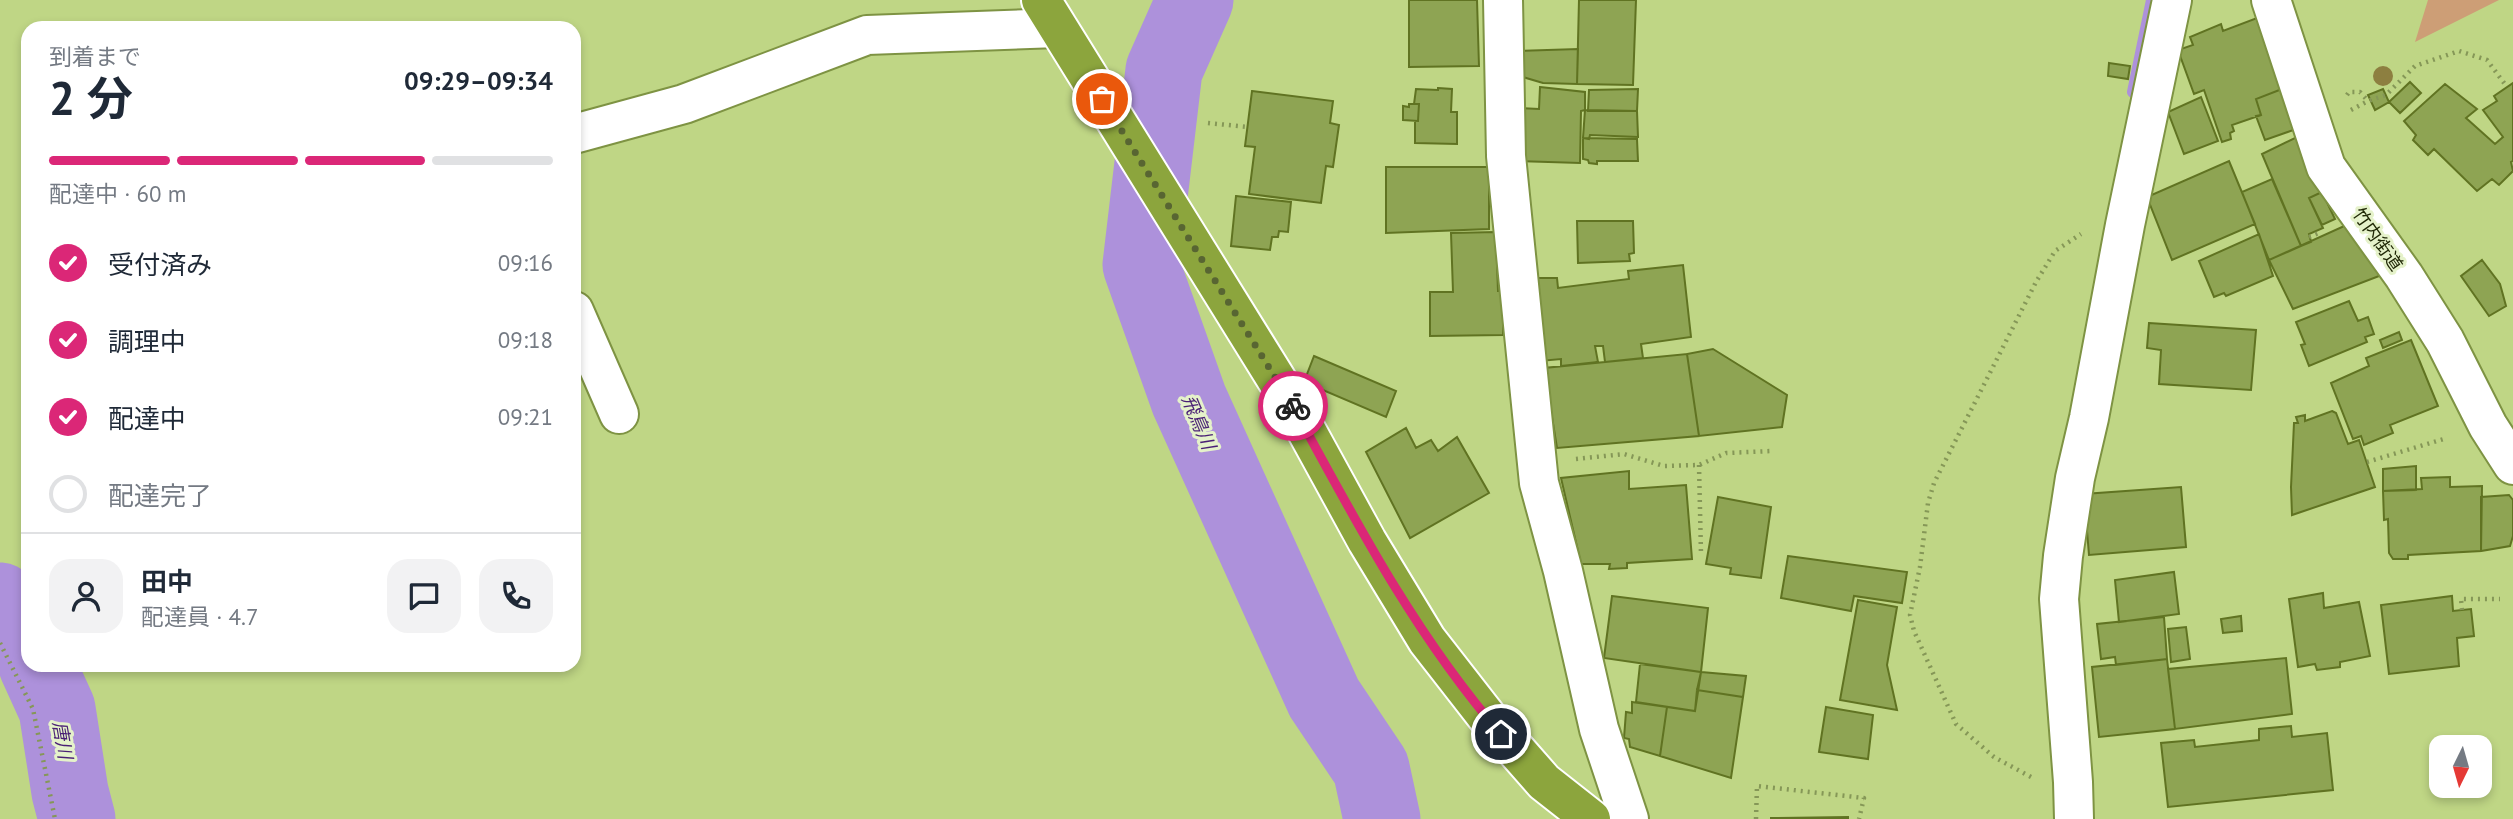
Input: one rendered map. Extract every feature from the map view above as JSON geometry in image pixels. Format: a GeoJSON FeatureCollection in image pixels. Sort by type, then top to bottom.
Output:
{"type":"FeatureCollection","features":[{"type":"Feature","properties":{"kind":"highway"},"geometry":{"type":"LineString","coordinates":[[1050,9],[1102,99],[1293,406],[1367,541],[1427,640],[1487,717],[1544,782],[1591,819]]}},
{"type":"Feature","properties":{"kind":"street"},"geometry":{"type":"LineString","coordinates":[[1503,0],[1506,156],[1539,483],[1563,570],[1599,729],[1629,819]]}},
{"type":"Feature","properties":{"kind":"street"},"geometry":{"type":"LineString","coordinates":[[2074,819],[2059,599],[2075,478],[2172,0]]}},
{"type":"Feature","properties":{"kind":"street","name":"竹内街道"},"geometry":{"type":"LineString","coordinates":[[2271,0],[2326,167],[2404,276],[2445,341],[2488,426],[2513,465]]}},
{"type":"Feature","properties":{"kind":"street"},"geometry":{"type":"LineString","coordinates":[[581,132],[684,104],[867,35],[1050,9]]}},
{"type":"Feature","properties":{"kind":"street"},"geometry":{"type":"LineString","coordinates":[[581,327],[619,414]]}},
{"type":"Feature","properties":{"kind":"path"},"geometry":{"type":"LineString","coordinates":[[2368,101],[2386,96],[2414,66],[2459,51],[2487,60],[2507,87]]}},
{"type":"Feature","properties":{"kind":"path"},"geometry":{"type":"LineString","coordinates":[[1208,123],[1248,127]]}},
{"type":"Feature","properties":{"kind":"path"},"geometry":{"type":"LineString","coordinates":[[2073,782],[2042,780],[2023,774],[1994,757],[1956,724],[1914,631],[1910,615],[1920,567],[1928,503],[1934,483],[2036,282],[2055,251],[2089,229],[2125,225]]}},
{"type":"Feature","properties":{"kind":"path"},"geometry":{"type":"LineString","coordinates":[[2367,462],[2488,426]]}},
{"type":"Feature","properties":{"kind":"path"},"geometry":{"type":"LineString","coordinates":[[1537,463],[1623,454],[1664,466],[1699,465],[1726,453],[1772,451]]}},
{"type":"Feature","properties":{"kind":"path"},"geometry":{"type":"LineString","coordinates":[[1699,465],[1701,554]]}},
{"type":"Feature","properties":{"kind":"path"},"geometry":{"type":"LineString","coordinates":[[2462,610],[2461,599],[2500,599]]}},
{"type":"Feature","properties":{"kind":"path"},"geometry":{"type":"LineString","coordinates":[[0,643],[33,709],[55,819]]}},
{"type":"Feature","properties":{"kind":"path"},"geometry":{"type":"LineString","coordinates":[[1756,819],[1757,786],[1864,798],[1859,819]]}},
{"type":"Feature","properties":{"kind":"shaded area"},"geometry":{"type":"Polygon","coordinates":[[[2428,0],[2499,0],[2415,42],[2428,0]]]}},
{"type":"Feature","properties":{"kind":"building"},"geometry":{"type":"Polygon","coordinates":[[[1409,0],[1477,0],[1479,66],[1409,67],[1409,0]]]}},
{"type":"Feature","properties":{"kind":"building"},"geometry":{"type":"Polygon","coordinates":[[[1579,0],[1636,0],[1633,85],[1577,84],[1579,0]]]}},
{"type":"Feature","properties":{"kind":"building"},"geometry":{"type":"Polygon","coordinates":[[[2257,18],[2282,89],[2256,99],[2261,115],[2232,125],[2234,131],[2230,133],[2231,139],[2222,142],[2204,90],[2194,94],[2178,50],[2193,45],[2190,37],[2221,24],[2223,31],[2257,18]]]}},
{"type":"Feature","properties":{"kind":"building"},"geometry":{"type":"Polygon","coordinates":[[[1578,49],[1577,84],[1543,83],[1516,75],[1517,51],[1578,49]]]}},
{"type":"Feature","properties":{"kind":"building"},"geometry":{"type":"Polygon","coordinates":[[[2109,63],[2130,66],[2128,79],[2108,76],[2109,63]]]}},
{"type":"Feature","properties":{"kind":"building"},"geometry":{"type":"Polygon","coordinates":[[[2410,82],[2421,93],[2400,113],[2389,102],[2410,82]]]}},
{"type":"Feature","properties":{"kind":"building"},"geometry":{"type":"Polygon","coordinates":[[[2513,83],[2513,171],[2499,185],[2492,179],[2477,191],[2434,149],[2428,155],[2413,140],[2416,135],[2404,121],[2445,84],[2477,109],[2466,118],[2495,144],[2503,137],[2483,110],[2497,101],[2494,96],[2513,83]]]}},
{"type":"Feature","properties":{"kind":"building"},"geometry":{"type":"Polygon","coordinates":[[[1540,87],[1585,92],[1585,110],[1581,111],[1580,163],[1520,161],[1521,108],[1539,109],[1540,87]]]}},
{"type":"Feature","properties":{"kind":"building"},"geometry":{"type":"Polygon","coordinates":[[[1416,89],[1452,89],[1451,112],[1457,112],[1457,144],[1415,143],[1415,121],[1418,121],[1419,104],[1414,104],[1416,89]]]}},
{"type":"Feature","properties":{"kind":"building"},"geometry":{"type":"Polygon","coordinates":[[[1638,89],[1637,111],[1588,111],[1589,90],[1638,89]]]}},
{"type":"Feature","properties":{"kind":"building"},"geometry":{"type":"Polygon","coordinates":[[[2282,89],[2299,128],[2265,140],[2256,116],[2261,115],[2256,99],[2282,89]]]}},
{"type":"Feature","properties":{"kind":"building"},"geometry":{"type":"Polygon","coordinates":[[[2383,89],[2389,102],[2375,110],[2368,95],[2383,89]]]}},
{"type":"Feature","properties":{"kind":"building"},"geometry":{"type":"Polygon","coordinates":[[[1252,91],[1333,101],[1330,123],[1339,125],[1333,167],[1326,166],[1321,203],[1249,194],[1255,147],[1245,146],[1252,91]]]}},
{"type":"Feature","properties":{"kind":"building"},"geometry":{"type":"Polygon","coordinates":[[[2201,97],[2218,141],[2184,154],[2168,112],[2201,97]]]}},
{"type":"Feature","properties":{"kind":"building"},"geometry":{"type":"Polygon","coordinates":[[[1409,104],[1419,104],[1418,121],[1403,120],[1403,106],[1409,107],[1409,104]]]}},
{"type":"Feature","properties":{"kind":"building"},"geometry":{"type":"Polygon","coordinates":[[[1585,110],[1637,111],[1638,137],[1590,135],[1589,139],[1583,138],[1585,110]]]}},
{"type":"Feature","properties":{"kind":"building"},"geometry":{"type":"Polygon","coordinates":[[[2297,137],[2322,192],[2309,198],[2323,228],[2309,234],[2311,242],[2301,246],[2262,154],[2297,137]]]}},
{"type":"Feature","properties":{"kind":"building"},"geometry":{"type":"Polygon","coordinates":[[[1583,138],[1637,139],[1638,161],[1589,163],[1583,159],[1583,138]]]}},
{"type":"Feature","properties":{"kind":"building"},"geometry":{"type":"Polygon","coordinates":[[[2229,161],[2255,224],[2172,260],[2147,197],[2229,161]]]}},
{"type":"Feature","properties":{"kind":"building"},"geometry":{"type":"Polygon","coordinates":[[[1386,167],[1489,167],[1489,229],[1386,233],[1386,167]]]}},
{"type":"Feature","properties":{"kind":"building"},"geometry":{"type":"Polygon","coordinates":[[[2272,179],[2301,246],[2269,260],[2242,192],[2272,179]]]}},
{"type":"Feature","properties":{"kind":"building"},"geometry":{"type":"Polygon","coordinates":[[[2322,192],[2335,219],[2322,225],[2309,198],[2322,192]]]}},
{"type":"Feature","properties":{"kind":"building"},"geometry":{"type":"Polygon","coordinates":[[[1236,196],[1291,202],[1288,232],[1279,231],[1278,237],[1272,237],[1270,250],[1231,246],[1236,196]]]}},
{"type":"Feature","properties":{"kind":"building"},"geometry":{"type":"Polygon","coordinates":[[[1577,221],[1633,221],[1634,253],[1629,254],[1630,261],[1578,263],[1577,221]]]}},
{"type":"Feature","properties":{"kind":"building"},"geometry":{"type":"Polygon","coordinates":[[[2353,222],[2387,273],[2293,309],[2269,260],[2353,222]]]}},
{"type":"Feature","properties":{"kind":"building"},"geometry":{"type":"Polygon","coordinates":[[[1496,232],[1498,291],[1503,291],[1503,335],[1430,336],[1430,292],[1453,292],[1451,233],[1496,232]]]}},
{"type":"Feature","properties":{"kind":"building"},"geometry":{"type":"Polygon","coordinates":[[[2259,234],[2273,276],[2226,296],[2224,293],[2214,297],[2199,261],[2259,234]]]}},
{"type":"Feature","properties":{"kind":"building"},"geometry":{"type":"Polygon","coordinates":[[[2482,260],[2500,284],[2506,306],[2489,316],[2461,276],[2482,260]]]}},
{"type":"Feature","properties":{"kind":"building"},"geometry":{"type":"Polygon","coordinates":[[[1683,265],[1691,337],[1641,344],[1643,358],[1605,362],[1603,346],[1595,346],[1598,362],[1561,366],[1561,359],[1540,361],[1534,278],[1557,278],[1558,288],[1629,279],[1628,271],[1683,265]]]}},
{"type":"Feature","properties":{"kind":"building"},"geometry":{"type":"Polygon","coordinates":[[[2349,301],[2358,321],[2368,317],[2374,334],[2365,337],[2367,342],[2309,366],[2301,345],[2305,344],[2296,322],[2349,301]]]}},
{"type":"Feature","properties":{"kind":"building"},"geometry":{"type":"Polygon","coordinates":[[[2149,323],[2256,330],[2251,390],[2159,384],[2161,350],[2147,348],[2149,323]]]}},
{"type":"Feature","properties":{"kind":"building"},"geometry":{"type":"Polygon","coordinates":[[[2399,332],[2402,340],[2383,348],[2380,340],[2399,332]]]}},
{"type":"Feature","properties":{"kind":"building"},"geometry":{"type":"Polygon","coordinates":[[[2411,340],[2438,406],[2390,425],[2393,433],[2364,445],[2361,436],[2353,439],[2331,383],[2369,366],[2366,358],[2411,340]]]}},
{"type":"Feature","properties":{"kind":"building"},"geometry":{"type":"Polygon","coordinates":[[[1713,349],[1787,395],[1782,427],[1699,436],[1687,354],[1713,349]]]}},
{"type":"Feature","properties":{"kind":"building"},"geometry":{"type":"Polygon","coordinates":[[[1687,354],[1699,436],[1557,448],[1544,368],[1687,354]]]}},
{"type":"Feature","properties":{"kind":"building"},"geometry":{"type":"Polygon","coordinates":[[[1314,356],[1396,391],[1386,417],[1304,382],[1314,356]]]}},
{"type":"Feature","properties":{"kind":"building"},"geometry":{"type":"Polygon","coordinates":[[[2332,411],[2336,413],[2348,444],[2359,440],[2375,487],[2292,515],[2294,423],[2298,423],[2296,417],[2305,415],[2305,421],[2332,411]]]}},
{"type":"Feature","properties":{"kind":"building"},"geometry":{"type":"Polygon","coordinates":[[[1406,428],[1416,448],[1431,440],[1438,451],[1457,437],[1489,493],[1410,538],[1366,452],[1406,428]]]}},
{"type":"Feature","properties":{"kind":"building"},"geometry":{"type":"Polygon","coordinates":[[[2416,466],[2416,490],[2383,491],[2383,469],[2416,466]]]}},
{"type":"Feature","properties":{"kind":"building"},"geometry":{"type":"Polygon","coordinates":[[[1629,471],[1629,489],[1686,485],[1692,559],[1627,563],[1627,568],[1609,569],[1610,564],[1581,564],[1561,478],[1629,471]]]}},
{"type":"Feature","properties":{"kind":"building"},"geometry":{"type":"Polygon","coordinates":[[[2450,477],[2450,487],[2482,486],[2481,551],[2408,555],[2408,559],[2393,559],[2389,553],[2388,519],[2384,520],[2383,491],[2422,489],[2421,478],[2450,477]]]}},
{"type":"Feature","properties":{"kind":"building"},"geometry":{"type":"Polygon","coordinates":[[[2181,487],[2186,547],[2089,555],[2084,494],[2181,487]]]}},
{"type":"Feature","properties":{"kind":"building"},"geometry":{"type":"Polygon","coordinates":[[[2509,495],[2513,500],[2513,536],[2510,546],[2481,551],[2481,497],[2509,495]]]}},
{"type":"Feature","properties":{"kind":"building"},"geometry":{"type":"Polygon","coordinates":[[[1718,497],[1771,507],[1761,578],[1730,574],[1731,568],[1706,564],[1718,497]]]}},
{"type":"Feature","properties":{"kind":"building"},"geometry":{"type":"Polygon","coordinates":[[[1788,556],[1907,572],[1902,603],[1854,596],[1851,611],[1781,598],[1788,556]]]}},
{"type":"Feature","properties":{"kind":"building"},"geometry":{"type":"Polygon","coordinates":[[[2174,572],[2179,614],[2119,622],[2115,580],[2174,572]]]}},
{"type":"Feature","properties":{"kind":"building"},"geometry":{"type":"Polygon","coordinates":[[[2323,593],[2324,608],[2359,602],[2370,656],[2340,662],[2340,667],[2317,670],[2315,664],[2298,667],[2289,599],[2323,593]]]}},
{"type":"Feature","properties":{"kind":"building"},"geometry":{"type":"Polygon","coordinates":[[[1612,596],[1708,608],[1701,672],[1604,658],[1612,596]]]}},
{"type":"Feature","properties":{"kind":"building"},"geometry":{"type":"Polygon","coordinates":[[[2452,596],[2453,611],[2471,609],[2474,636],[2457,638],[2459,666],[2389,674],[2381,605],[2452,596]]]}},
{"type":"Feature","properties":{"kind":"building"},"geometry":{"type":"Polygon","coordinates":[[[1858,600],[1897,607],[1887,665],[1897,710],[1840,700],[1858,600]]]}},
{"type":"Feature","properties":{"kind":"building"},"geometry":{"type":"Polygon","coordinates":[[[2241,616],[2242,631],[2223,633],[2221,619],[2241,616]]]}},
{"type":"Feature","properties":{"kind":"building"},"geometry":{"type":"Polygon","coordinates":[[[2164,617],[2167,659],[2116,665],[2115,657],[2101,659],[2097,624],[2164,617]]]}},
{"type":"Feature","properties":{"kind":"building"},"geometry":{"type":"Polygon","coordinates":[[[2186,627],[2190,659],[2171,662],[2168,629],[2186,627]]]}},
{"type":"Feature","properties":{"kind":"building"},"geometry":{"type":"Polygon","coordinates":[[[2286,658],[2292,714],[2175,729],[2168,669],[2286,658]]]}},
{"type":"Feature","properties":{"kind":"building"},"geometry":{"type":"Polygon","coordinates":[[[2167,659],[2175,729],[2099,737],[2092,667],[2167,659]]]}},
{"type":"Feature","properties":{"kind":"building"},"geometry":{"type":"Polygon","coordinates":[[[1640,664],[1701,672],[1695,711],[1636,702],[1640,664]]]}},
{"type":"Feature","properties":{"kind":"building"},"geometry":{"type":"Polygon","coordinates":[[[1701,672],[1746,676],[1743,697],[1697,690],[1701,672]]]}},
{"type":"Feature","properties":{"kind":"building"},"geometry":{"type":"Polygon","coordinates":[[[1697,690],[1743,697],[1731,778],[1660,756],[1667,707],[1695,711],[1697,690]]]}},
{"type":"Feature","properties":{"kind":"building"},"geometry":{"type":"Polygon","coordinates":[[[1632,702],[1667,707],[1660,756],[1630,747],[1629,739],[1624,738],[1626,712],[1632,713],[1632,702]]]}},
{"type":"Feature","properties":{"kind":"building"},"geometry":{"type":"Polygon","coordinates":[[[1826,707],[1873,715],[1868,759],[1819,752],[1826,707]]]}},
{"type":"Feature","properties":{"kind":"building"},"geometry":{"type":"Polygon","coordinates":[[[2291,726],[2292,737],[2327,733],[2333,790],[2168,807],[2161,743],[2194,740],[2195,747],[2259,740],[2259,729],[2291,726]]]}},
{"type":"Feature","properties":{"kind":"building"},"geometry":{"type":"Polygon","coordinates":[[[1771,818],[1848,819],[1771,819],[1771,818]]]}},
{"type":"Feature","properties":{"kind":"waterway","name":"飛鳥川"},"geometry":{"type":"LineString","coordinates":[[1195,0],[1164,70],[1141,265],[1189,400],[1324,698],[1371,768],[1382,819]]}},
{"type":"Feature","properties":{"kind":"waterway"},"geometry":{"type":"LineString","coordinates":[[2133,92],[2152,0]]}},
{"type":"Feature","properties":{"kind":"waterway","name":"唐川"},"geometry":{"type":"LineString","coordinates":[[0,601],[21,635]]}},
{"type":"Feature","properties":{"kind":"waterway","name":"唐川"},"geometry":{"type":"LineString","coordinates":[[40,672],[57,709],[77,819]]}},
{"type":"Feature","properties":{"kind":"way so far"},"geometry":{"type":"LineString","coordinates":[[1102,99],[1293,406]]}},
{"type":"Feature","properties":{"kind":"route"},"geometry":{"type":"LineString","coordinates":[[1293,406],[1367,541],[1427,640],[1501,734]]}}]}
